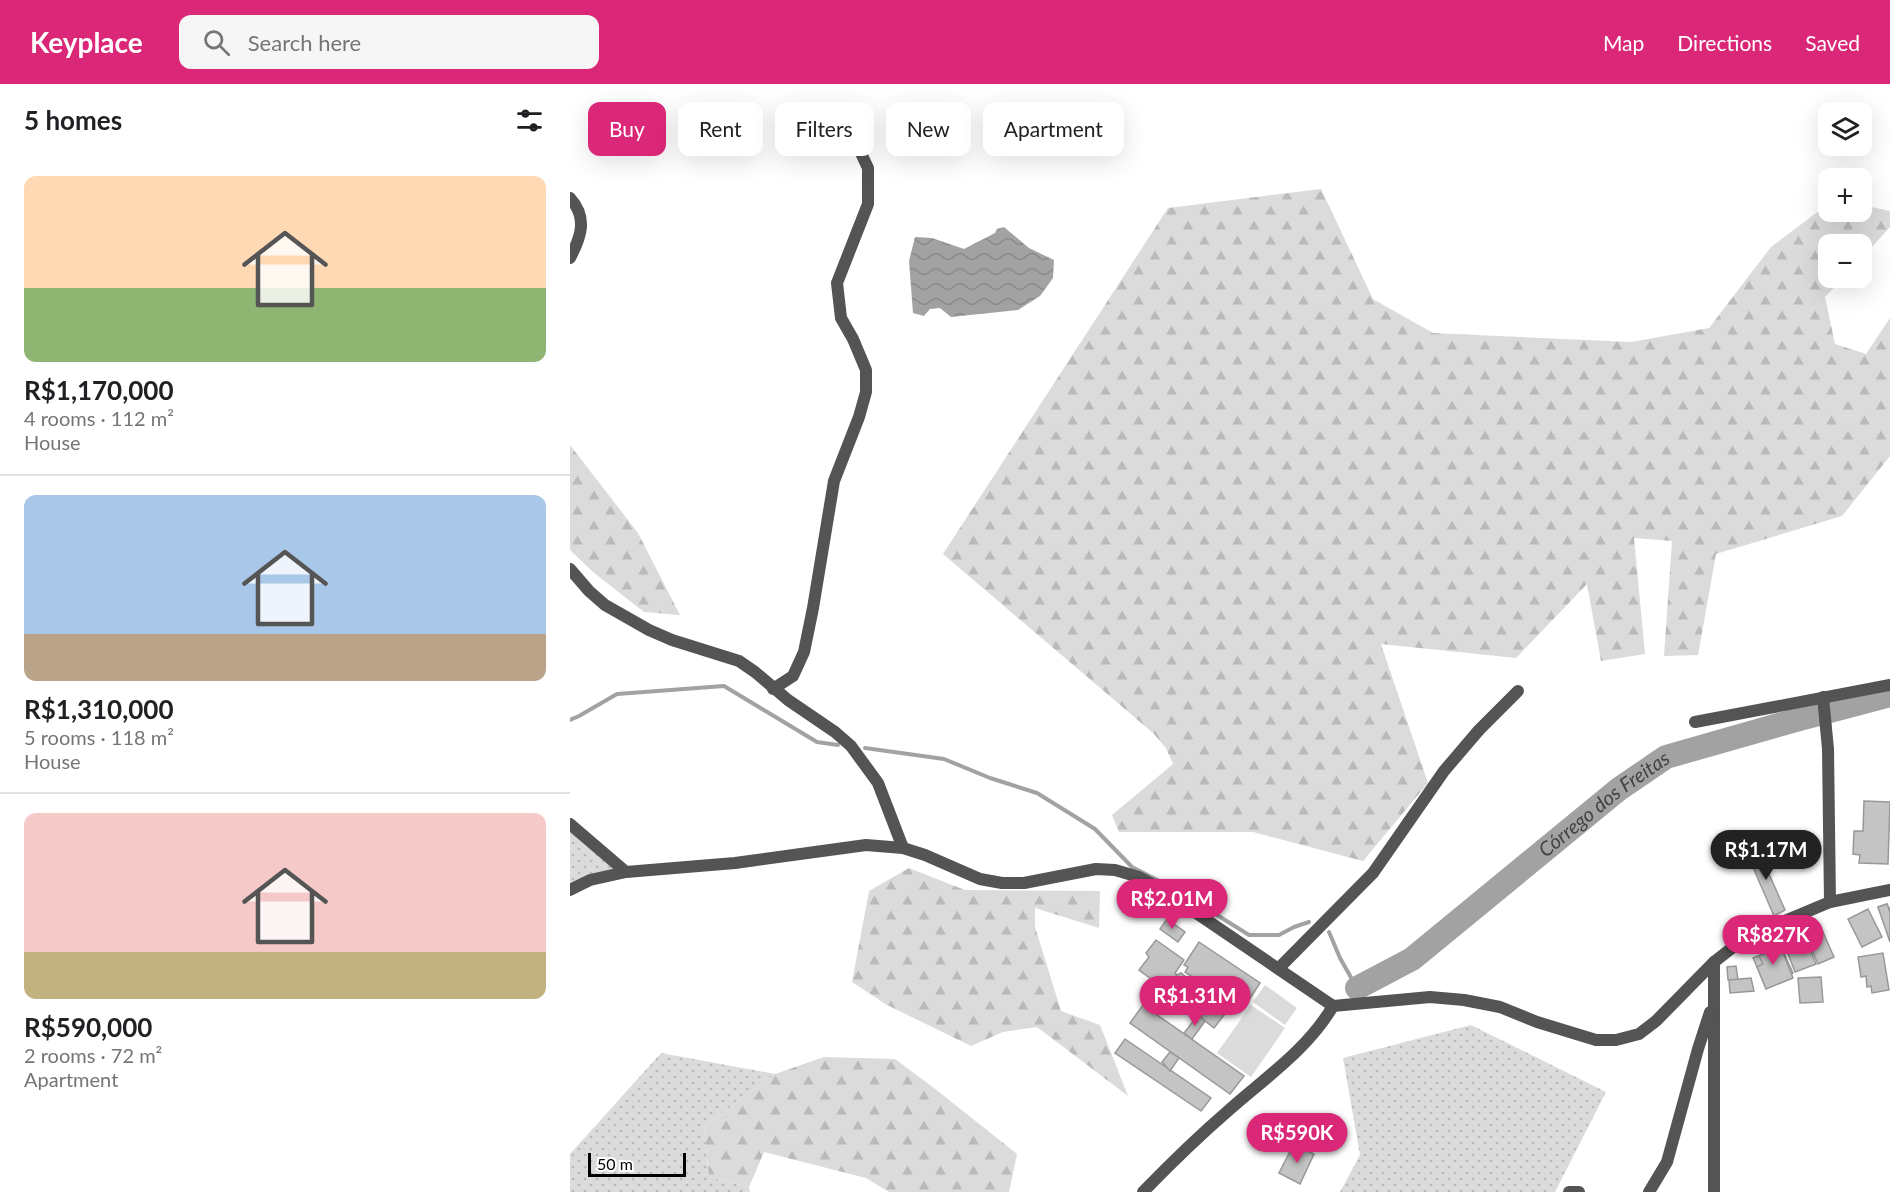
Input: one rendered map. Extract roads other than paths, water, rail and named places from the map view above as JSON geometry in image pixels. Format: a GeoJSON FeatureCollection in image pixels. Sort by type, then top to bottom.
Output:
{"type":"FeatureCollection","features":[{"type":"Feature","properties":{"kind":"street"},"geometry":{"type":"LineString","coordinates":[[773,689],[793,676],[804,652],[834,481],[859,417],[866,392],[866,370],[841,318],[837,283],[868,204],[868,168],[862,156]]}},
{"type":"Feature","properties":{"kind":"street"},"geometry":{"type":"LineString","coordinates":[[570,198],[577,206],[581,219],[580,234],[570,258]]}},
{"type":"Feature","properties":{"kind":"street"},"geometry":{"type":"LineString","coordinates":[[570,569],[605,605],[665,637],[739,661],[773,689],[835,732],[851,746],[878,783],[903,848]]}},
{"type":"Feature","properties":{"kind":"street"},"geometry":{"type":"LineString","coordinates":[[1695,722],[1823,700],[1890,685]]}},
{"type":"Feature","properties":{"kind":"street"},"geometry":{"type":"LineString","coordinates":[[1279,968],[1373,873],[1444,771],[1479,730],[1518,691]]}},
{"type":"Feature","properties":{"kind":"street"},"geometry":{"type":"LineString","coordinates":[[1823,700],[1828,749],[1830,902]]}},
{"type":"Feature","properties":{"kind":"street"},"geometry":{"type":"LineString","coordinates":[[570,824],[626,872]]}},
{"type":"Feature","properties":{"kind":"street"},"geometry":{"type":"LineString","coordinates":[[570,890],[590,880],[626,872],[735,863],[866,845],[903,848],[980,879],[1002,883],[1024,883],[1096,869],[1115,870],[1138,877],[1161,888],[1333,1006],[1430,997],[1464,999],[1500,1007],[1537,1022],[1596,1040],[1616,1040],[1639,1034],[1656,1021],[1714,962],[1746,937],[1830,902],[1890,890]]}},
{"type":"Feature","properties":{"kind":"street"},"geometry":{"type":"LineString","coordinates":[[1714,962],[1714,1192]]}},
{"type":"Feature","properties":{"kind":"street"},"geometry":{"type":"LineString","coordinates":[[1649,1192],[1667,1162],[1698,1049],[1714,1002]]}},
{"type":"Feature","properties":{"kind":"street"},"geometry":{"type":"LineString","coordinates":[[1143,1192],[1221,1117],[1293,1055],[1325,1020],[1333,1006]]}},
{"type":"Feature","properties":{"kind":"street"},"geometry":{"type":"LineString","coordinates":[[1569,1192],[1579,1192]]}},
{"type":"Feature","properties":{"kind":"water"},"geometry":{"type":"Polygon","coordinates":[[[1004,227],[1029,248],[1054,260],[1053,278],[1040,296],[1018,310],[951,317],[940,308],[930,309],[924,316],[913,313],[909,261],[915,237],[932,238],[964,249],[1004,227]]]}},
{"type":"Feature","properties":{"kind":"water"},"geometry":{"type":"Polygon","coordinates":[[[1318,1132],[1323,1135],[1317,1147],[1306,1141],[1310,1134],[1315,1137],[1318,1132]]]}},
{"type":"Feature","properties":{"kind":"waterway"},"geometry":{"type":"LineString","coordinates":[[570,720],[617,694],[724,686],[817,742],[838,745]]}},
{"type":"Feature","properties":{"kind":"waterway","name":"Córrego dos Freitas"},"geometry":{"type":"LineString","coordinates":[[1357,988],[1412,959],[1619,789],[1666,757],[1890,695]]}},
{"type":"Feature","properties":{"kind":"waterway"},"geometry":{"type":"LineString","coordinates":[[865,748],[944,759],[990,778],[1037,793],[1095,829],[1132,867],[1177,890],[1249,935],[1279,935],[1309,922]]}},
{"type":"Feature","properties":{"kind":"waterway"},"geometry":{"type":"LineString","coordinates":[[1329,932],[1357,988]]}}]}
